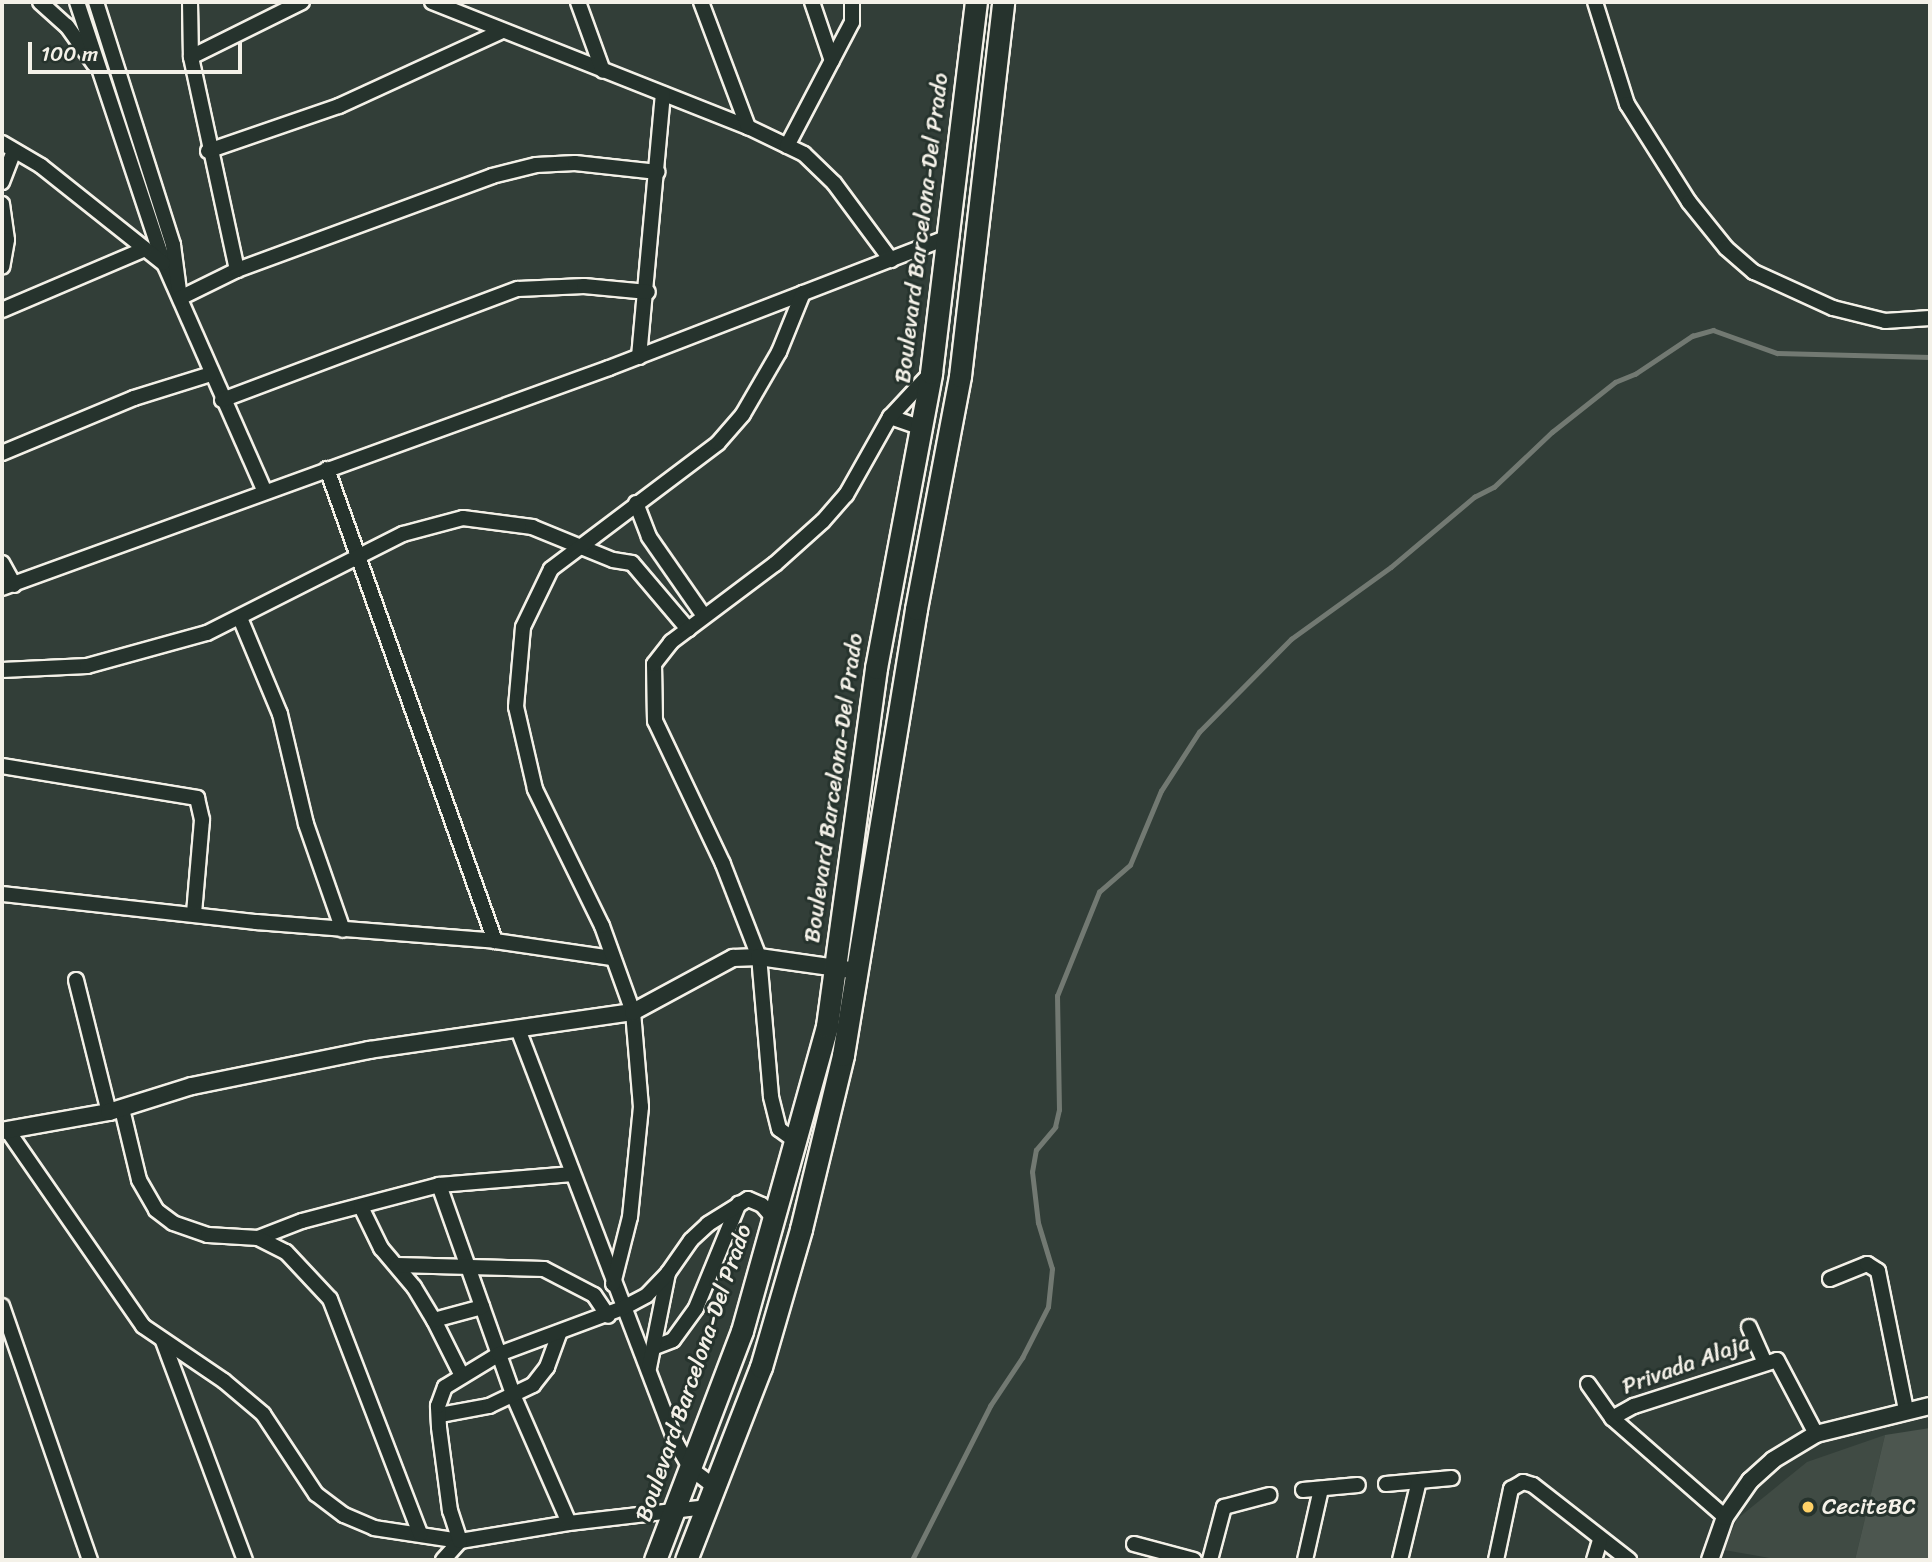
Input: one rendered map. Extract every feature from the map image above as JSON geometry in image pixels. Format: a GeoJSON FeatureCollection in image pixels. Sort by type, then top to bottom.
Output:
{"type":"FeatureCollection","features":[{"type":"Feature","properties":{"kind":"main road"},"geometry":{"type":"LineString","coordinates":[[686,1560],[761,1367],[801,1229],[843,1055],[916,608],[960,376],[1003,2]]}},
{"type":"Feature","properties":{"kind":"main road","name":"Boulevard Barcelona-Del Prado"},"geometry":{"type":"LineString","coordinates":[[655,1560],[691,1469],[776,1221],[827,1026],[876,668],[922,428],[951,236],[973,7]]}},
{"type":"Feature","properties":{"kind":"street"},"geometry":{"type":"LineString","coordinates":[[40,2],[67,26],[105,80]]}},
{"type":"Feature","properties":{"kind":"street"},"geometry":{"type":"LineString","coordinates":[[77,2],[164,263],[222,400],[265,492]]}},
{"type":"Feature","properties":{"kind":"street"},"geometry":{"type":"LineString","coordinates":[[96,2],[173,245],[180,298]]}},
{"type":"Feature","properties":{"kind":"street"},"geometry":{"type":"LineString","coordinates":[[190,2],[191,57],[208,151],[237,270]]}},
{"type":"Feature","properties":{"kind":"street"},"geometry":{"type":"LineString","coordinates":[[191,57],[302,2]]}},
{"type":"Feature","properties":{"kind":"street"},"geometry":{"type":"LineString","coordinates":[[432,2],[748,127],[804,155],[834,183],[891,260]]}},
{"type":"Feature","properties":{"kind":"street"},"geometry":{"type":"LineString","coordinates":[[578,2],[603,71]]}},
{"type":"Feature","properties":{"kind":"street"},"geometry":{"type":"LineString","coordinates":[[701,2],[748,127]]}},
{"type":"Feature","properties":{"kind":"street"},"geometry":{"type":"LineString","coordinates":[[812,2],[832,61]]}},
{"type":"Feature","properties":{"kind":"street"},"geometry":{"type":"LineString","coordinates":[[787,146],[852,22],[852,2]]}},
{"type":"Feature","properties":{"kind":"street"},"geometry":{"type":"LineString","coordinates":[[1595,2],[1627,104],[1689,202],[1726,248],[1754,272],[1833,308],[1885,321],[1930,318]]}},
{"type":"Feature","properties":{"kind":"street"},"geometry":{"type":"LineString","coordinates":[[208,151],[339,106],[502,31]]}},
{"type":"Feature","properties":{"kind":"street"},"geometry":{"type":"LineString","coordinates":[[639,357],[648,292],[663,94]]}},
{"type":"Feature","properties":{"kind":"street"},"geometry":{"type":"LineString","coordinates":[[2,182],[8,147],[41,166],[164,263]]}},
{"type":"Feature","properties":{"kind":"street"},"geometry":{"type":"LineString","coordinates":[[180,298],[237,270],[492,176],[536,165],[658,172]]}},
{"type":"Feature","properties":{"kind":"street"},"geometry":{"type":"LineString","coordinates":[[2,204],[7,240],[2,267]]}},
{"type":"Feature","properties":{"kind":"street"},"geometry":{"type":"LineString","coordinates":[[2,563],[8,587],[639,357],[951,236]]}},
{"type":"Feature","properties":{"kind":"street"},"geometry":{"type":"LineString","coordinates":[[2,310],[145,249]]}},
{"type":"Feature","properties":{"kind":"street"},"geometry":{"type":"LineString","coordinates":[[222,400],[518,289],[584,286],[648,292]]}},
{"type":"Feature","properties":{"kind":"street"},"geometry":{"type":"LineString","coordinates":[[613,1284],[630,1217],[641,1107],[633,1012],[612,958],[535,789],[516,707],[523,627],[551,569],[718,443],[743,414],[779,352],[803,293]]}},
{"type":"Feature","properties":{"kind":"street"},"geometry":{"type":"LineString","coordinates":[[797,1142],[779,1129],[771,1096],[759,957],[723,864],[655,721],[654,664],[671,642],[775,564],[823,521],[846,495],[890,417],[931,373]]}},
{"type":"Feature","properties":{"kind":"street"},"geometry":{"type":"LineString","coordinates":[[2,453],[134,398],[211,374]]}},
{"type":"Feature","properties":{"kind":"street"},"geometry":{"type":"LineString","coordinates":[[890,417],[922,428]]}},
{"type":"Feature","properties":{"kind":"street"},"geometry":{"type":"LineString","coordinates":[[327,469],[361,558],[495,941]]}},
{"type":"Feature","properties":{"kind":"street"},"geometry":{"type":"LineString","coordinates":[[636,503],[649,537],[704,616]]}},
{"type":"Feature","properties":{"kind":"street"},"geometry":{"type":"LineString","coordinates":[[2,670],[87,666],[207,633],[361,558],[403,534],[463,517],[532,527],[578,547],[632,563],[688,629]]}},
{"type":"Feature","properties":{"kind":"street"},"geometry":{"type":"LineString","coordinates":[[240,618],[279,714],[306,824],[344,930]]}},
{"type":"Feature","properties":{"kind":"street"},"geometry":{"type":"LineString","coordinates":[[2,766],[197,798],[202,820],[194,914]]}},
{"type":"Feature","properties":{"kind":"street"},"geometry":{"type":"LineString","coordinates":[[2,894],[344,930],[495,941],[612,958]]}},
{"type":"Feature","properties":{"kind":"street"},"geometry":{"type":"LineString","coordinates":[[518,1029],[613,1284],[691,1469],[712,1498],[675,1511],[569,1522],[460,1541],[374,1528],[344,1515],[316,1494],[264,1414],[224,1381],[144,1326],[5,1131],[115,1110],[192,1086],[262,1070],[518,1029],[633,1012],[716,963],[759,957],[857,971]]}},
{"type":"Feature","properties":{"kind":"street"},"geometry":{"type":"LineString","coordinates":[[76,980],[139,1180],[156,1210],[190,1231],[258,1238],[286,1252],[330,1299],[421,1534]]}},
{"type":"Feature","properties":{"kind":"street"},"geometry":{"type":"LineString","coordinates":[[258,1238],[302,1221],[439,1185],[573,1174]]}},
{"type":"Feature","properties":{"kind":"street"},"geometry":{"type":"LineString","coordinates":[[439,1185],[471,1269],[514,1397],[569,1522]]}},
{"type":"Feature","properties":{"kind":"street"},"geometry":{"type":"LineString","coordinates":[[460,1541],[450,1511],[439,1395],[461,1374],[499,1354],[607,1316],[647,1295],[708,1224],[739,1203],[755,1200],[776,1221]]}},
{"type":"Feature","properties":{"kind":"street"},"geometry":{"type":"LineString","coordinates":[[655,1347],[673,1340],[696,1308],[739,1203]]}},
{"type":"Feature","properties":{"kind":"street"},"geometry":{"type":"LineString","coordinates":[[360,1207],[381,1248],[397,1265],[434,1320],[461,1374]]}},
{"type":"Feature","properties":{"kind":"street"},"geometry":{"type":"LineString","coordinates":[[1830,1279],[1867,1264],[1878,1271],[1906,1410]]}},
{"type":"Feature","properties":{"kind":"street"},"geometry":{"type":"LineString","coordinates":[[397,1265],[544,1269],[594,1295],[607,1316]]}},
{"type":"Feature","properties":{"kind":"street"},"geometry":{"type":"LineString","coordinates":[[649,1368],[668,1273]]}},
{"type":"Feature","properties":{"kind":"street"},"geometry":{"type":"LineString","coordinates":[[2,1306],[90,1560]]}},
{"type":"Feature","properties":{"kind":"street"},"geometry":{"type":"LineString","coordinates":[[434,1320],[482,1307]]}},
{"type":"Feature","properties":{"kind":"street"},"geometry":{"type":"LineString","coordinates":[[1749,1327],[1816,1434]]}},
{"type":"Feature","properties":{"kind":"street"},"geometry":{"type":"LineString","coordinates":[[440,1415],[514,1397],[540,1378],[559,1334]]}},
{"type":"Feature","properties":{"kind":"street"},"geometry":{"type":"LineString","coordinates":[[163,1341],[245,1560]]}},
{"type":"Feature","properties":{"kind":"street","name":"Privada Alaja"},"geometry":{"type":"LineString","coordinates":[[1612,1418],[1633,1406],[1771,1360]]}},
{"type":"Feature","properties":{"kind":"street"},"geometry":{"type":"LineString","coordinates":[[1588,1384],[1612,1418],[1725,1517]]}},
{"type":"Feature","properties":{"kind":"street"},"geometry":{"type":"LineString","coordinates":[[1710,1560],[1725,1517],[1749,1481],[1773,1460],[1816,1434],[1930,1406]]}},
{"type":"Feature","properties":{"kind":"street"},"geometry":{"type":"LineString","coordinates":[[1386,1484],[1452,1478]]}},
{"type":"Feature","properties":{"kind":"street"},"geometry":{"type":"LineString","coordinates":[[1399,1560],[1419,1481]]}},
{"type":"Feature","properties":{"kind":"street"},"geometry":{"type":"LineString","coordinates":[[1496,1560],[1511,1489],[1523,1482],[1533,1485],[1629,1560]]}},
{"type":"Feature","properties":{"kind":"street"},"geometry":{"type":"LineString","coordinates":[[1303,1490],[1358,1485]]}},
{"type":"Feature","properties":{"kind":"street"},"geometry":{"type":"LineString","coordinates":[[1305,1560],[1321,1489]]}},
{"type":"Feature","properties":{"kind":"street"},"geometry":{"type":"LineString","coordinates":[[1210,1560],[1224,1507],[1269,1495]]}},
{"type":"Feature","properties":{"kind":"street"},"geometry":{"type":"LineString","coordinates":[[1594,1560],[1600,1540]]}},
{"type":"Feature","properties":{"kind":"street"},"geometry":{"type":"LineString","coordinates":[[443,1560],[460,1541]]}},
{"type":"Feature","properties":{"kind":"street"},"geometry":{"type":"LineString","coordinates":[[1134,1544],[1194,1560]]}},
{"type":"Feature","properties":{"kind":"shaded area"},"geometry":{"type":"Polygon","coordinates":[[[1930,1428],[1930,1560],[1855,1560],[1885,1435],[1930,1428]]]}},
{"type":"Feature","properties":{"kind":"shaded area","name":"CeciteBC"},"geometry":{"type":"Polygon","coordinates":[[[1885,1435],[1855,1560],[1781,1560],[1724,1550],[1737,1519],[1807,1462],[1885,1435]]]}},
{"type":"Feature","properties":{"kind":"waterway"},"geometry":{"type":"LineString","coordinates":[[912,1560],[990,1406],[1022,1358],[1048,1307],[1052,1269],[1038,1223],[1032,1172],[1036,1150],[1055,1127],[1059,1110],[1057,996],[1099,892],[1130,865],[1161,791],[1199,732],[1291,639],[1391,567],[1474,497],[1494,487],[1552,432],[1615,382],[1635,374],[1692,336],[1713,330],[1777,353],[1930,357]]}},
{"type":"Feature","properties":{"kind":"place","name":"CeciteBC"},"geometry":{"type":"Point","coordinates":[1808,1507]}}]}
